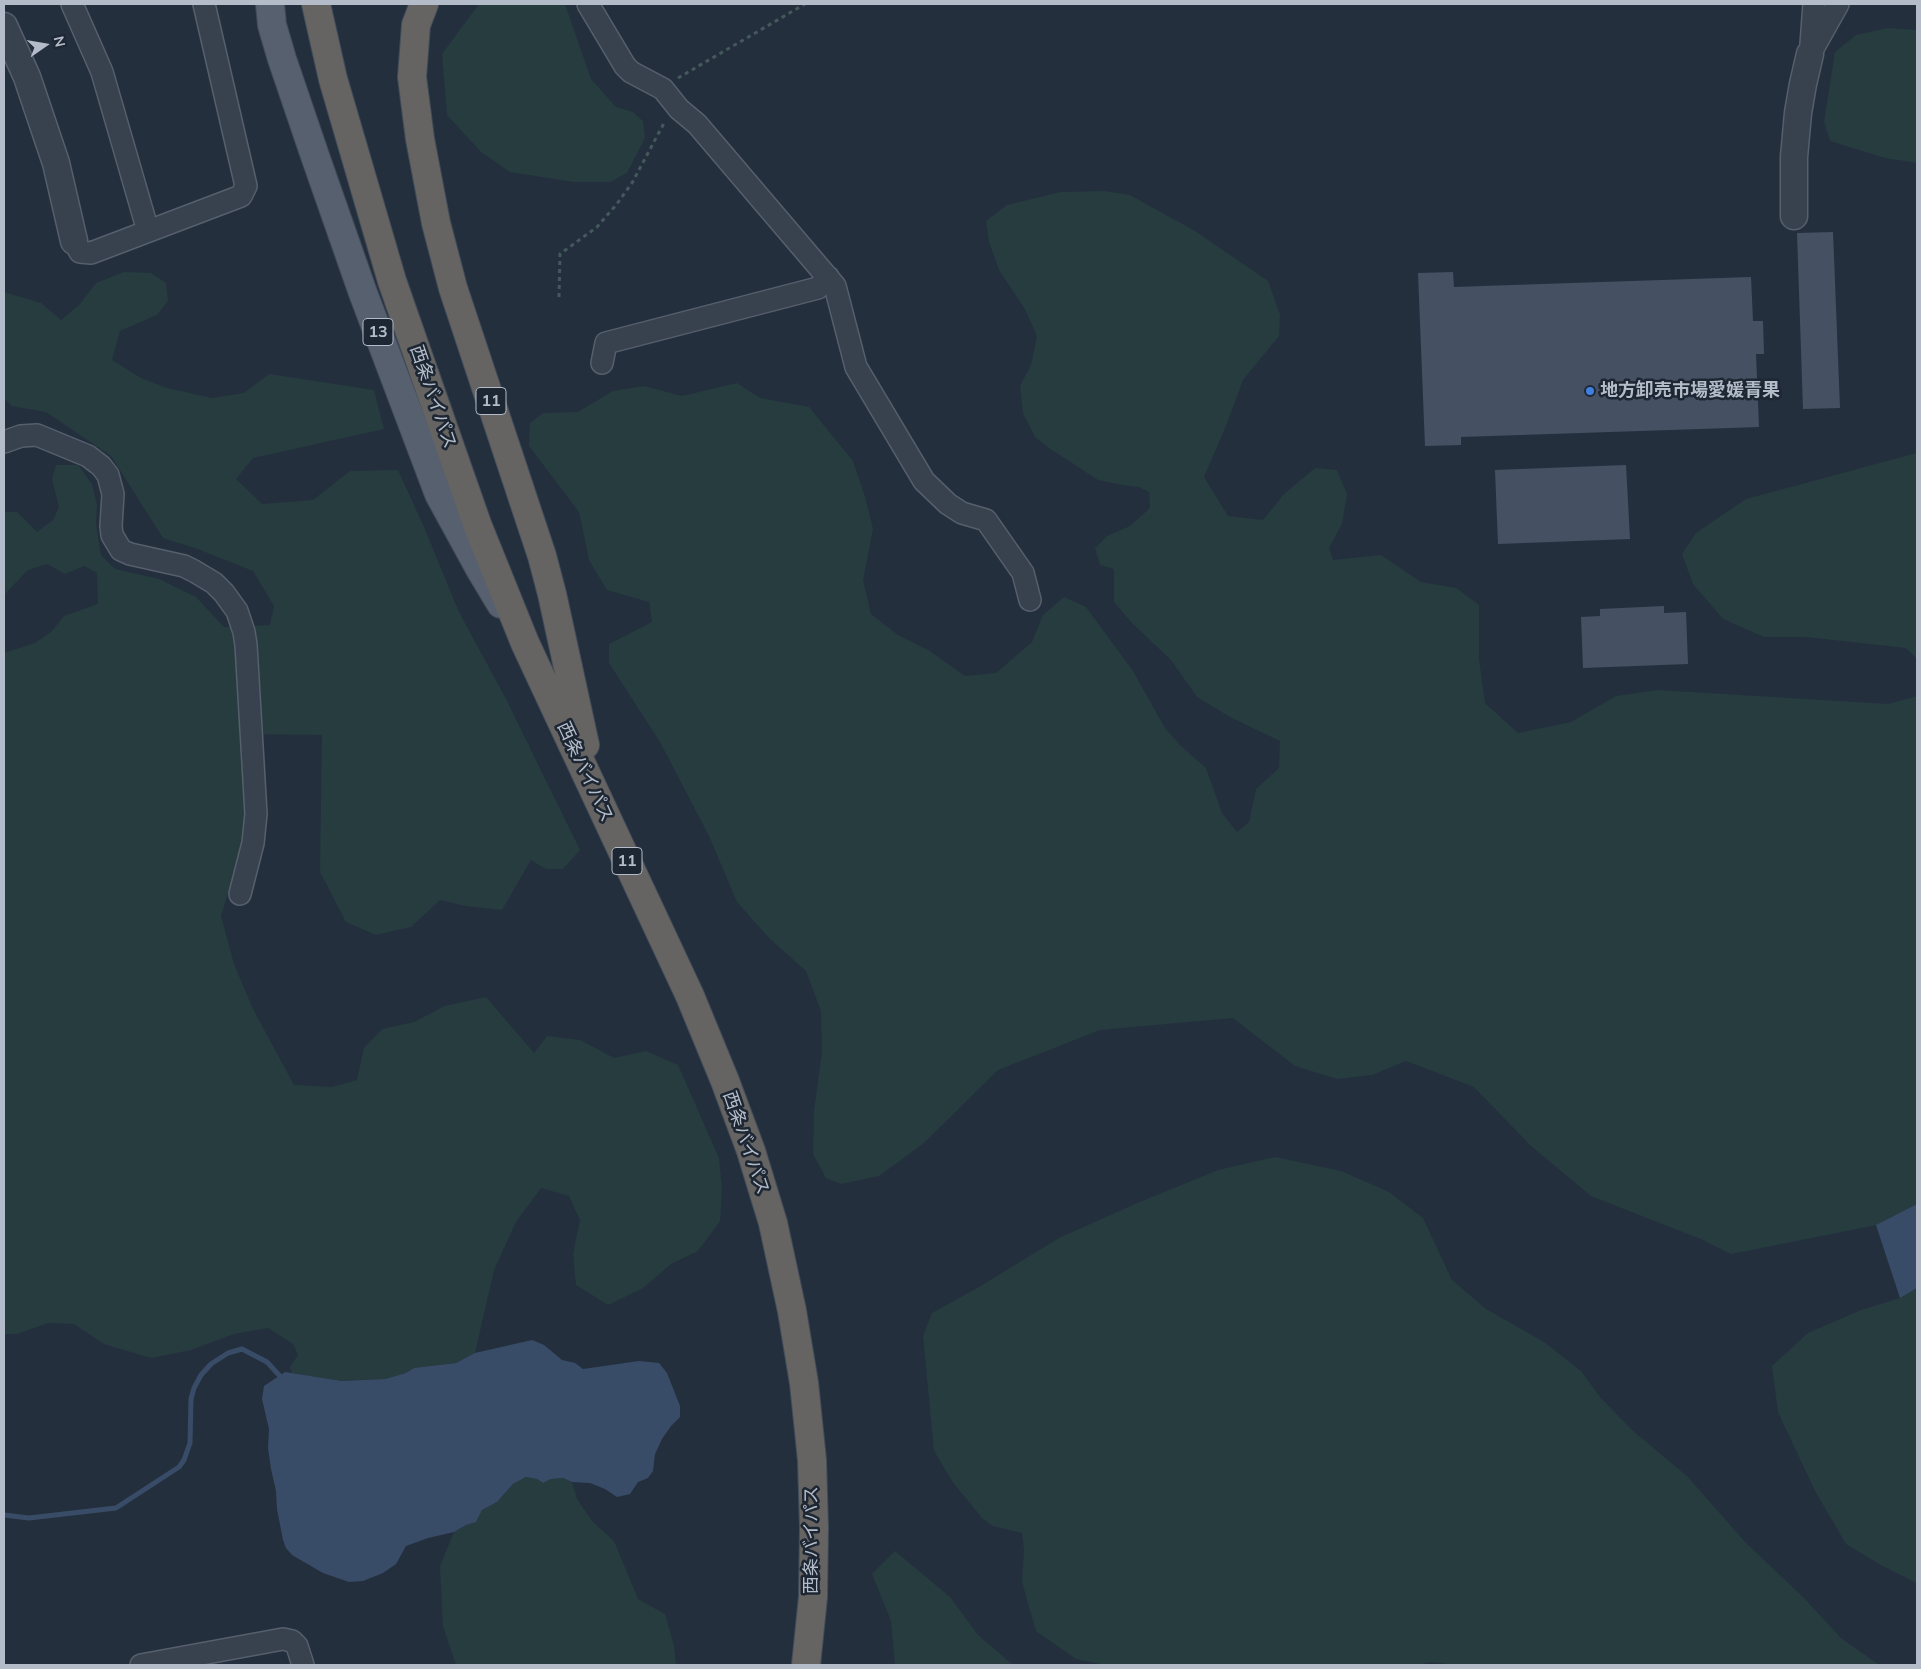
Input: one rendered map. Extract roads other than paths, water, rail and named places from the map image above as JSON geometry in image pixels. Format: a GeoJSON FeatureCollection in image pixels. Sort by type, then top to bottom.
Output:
{"type":"FeatureCollection","features":[{"type":"Feature","properties":{"kind":"highway","name":"西条バイパス"},"geometry":{"type":"LineString","coordinates":[[316,4],[333,79],[392,282],[477,524],[525,643],[690,996],[751,1151],[773,1223],[792,1311],[804,1383],[812,1460],[814,1528],[813,1597],[806,1665]]}},
{"type":"Feature","properties":{"kind":"highway","name":"11"},"geometry":{"type":"LineString","coordinates":[[424,4],[416,25],[412,77],[420,139],[436,223],[453,288],[542,556],[596,795]]}},
{"type":"Feature","properties":{"kind":"main road","name":"13"},"geometry":{"type":"LineString","coordinates":[[270,4],[272,26],[301,115],[364,293],[440,494],[480,569],[525,643]]}},
{"type":"Feature","properties":{"kind":"street"},"geometry":{"type":"LineString","coordinates":[[72,4],[102,72],[148,231]]}},
{"type":"Feature","properties":{"kind":"street"},"geometry":{"type":"LineString","coordinates":[[4,26],[27,77],[56,163],[74,241],[80,252],[92,253],[241,196],[246,186],[204,4]]}},
{"type":"Feature","properties":{"kind":"street"},"geometry":{"type":"LineString","coordinates":[[588,4],[626,66],[632,72],[663,89],[679,109],[697,124],[835,286],[856,367],[924,481],[948,504],[962,513],[986,520],[1023,573],[1030,600]]}},
{"type":"Feature","properties":{"kind":"street"},"geometry":{"type":"LineString","coordinates":[[1794,216],[1794,157],[1798,113],[1810,54],[1814,4]]}},
{"type":"Feature","properties":{"kind":"street"},"geometry":{"type":"LineString","coordinates":[[1810,54],[1838,4]]}},
{"type":"Feature","properties":{"kind":"street"},"geometry":{"type":"LineString","coordinates":[[602,363],[606,343],[818,288],[828,277]]}},
{"type":"Feature","properties":{"kind":"street"},"geometry":{"type":"LineString","coordinates":[[4,442],[21,436],[37,435],[88,456],[101,466],[108,475],[112,485],[112,535],[121,550],[130,554],[184,566],[194,571],[209,580],[224,593],[237,611],[246,645],[256,814],[253,843],[240,894]]}},
{"type":"Feature","properties":{"kind":"street"},"geometry":{"type":"LineString","coordinates":[[141,1665],[212,1659],[283,1639],[292,1641],[297,1646],[303,1665]]}},
{"type":"Feature","properties":{"kind":"water"},"geometry":{"type":"Polygon","coordinates":[[[1917,1204],[1917,1288],[1900,1298],[1876,1225],[1917,1204]]]}},
{"type":"Feature","properties":{"kind":"water"},"geometry":{"type":"Polygon","coordinates":[[[532,1340],[544,1345],[562,1360],[575,1363],[583,1369],[639,1361],[659,1363],[667,1373],[680,1406],[680,1417],[662,1439],[655,1454],[653,1471],[648,1478],[638,1482],[630,1494],[617,1497],[605,1489],[590,1483],[572,1482],[563,1478],[551,1479],[543,1483],[537,1479],[526,1477],[513,1484],[497,1502],[482,1510],[476,1522],[454,1532],[428,1538],[406,1546],[396,1564],[383,1573],[363,1581],[349,1582],[323,1573],[292,1555],[286,1548],[283,1540],[277,1509],[276,1491],[268,1448],[269,1429],[262,1399],[264,1386],[285,1372],[342,1381],[385,1379],[406,1373],[414,1368],[456,1363],[475,1353],[532,1340]]]}},
{"type":"Feature","properties":{"kind":"waterway"},"geometry":{"type":"LineString","coordinates":[[4,1515],[29,1518],[116,1508],[179,1467],[184,1460],[190,1443],[191,1399],[194,1388],[201,1375],[211,1364],[228,1353],[242,1349],[267,1362],[279,1375]]}},
{"type":"Feature","properties":{"kind":"place","name":"地方卸売市場愛媛青果"},"geometry":{"type":"Point","coordinates":[1590,391]}}]}
